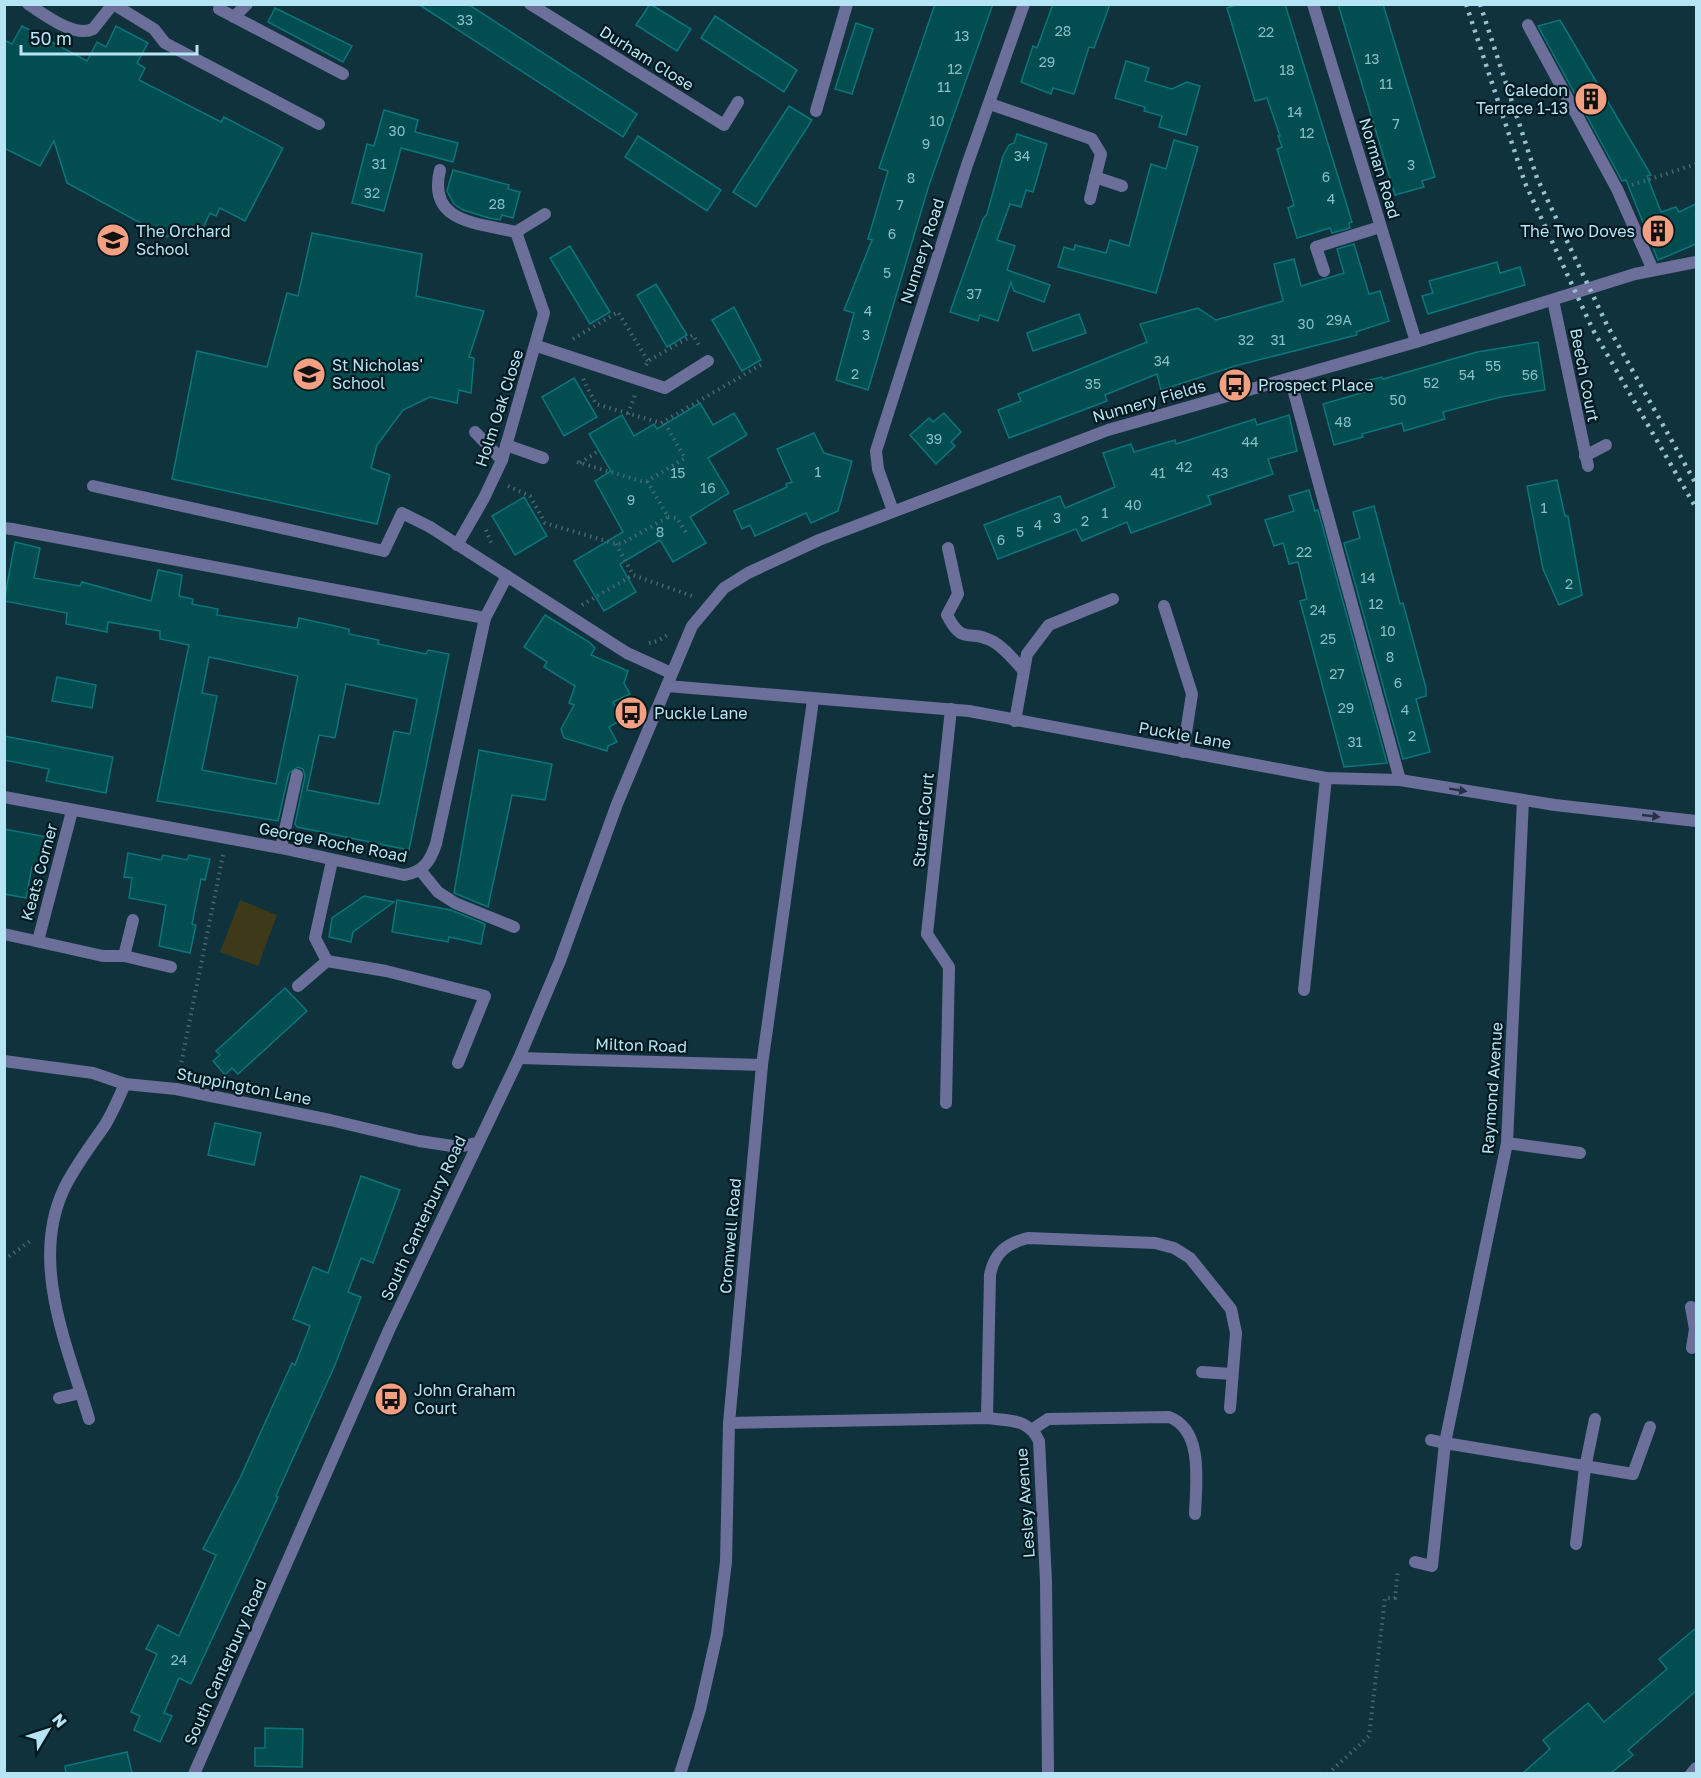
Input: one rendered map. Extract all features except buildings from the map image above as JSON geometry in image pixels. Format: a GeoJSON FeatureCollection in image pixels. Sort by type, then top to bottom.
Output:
{"type":"FeatureCollection","features":[{"type":"Feature","properties":{"kind":"street"},"geometry":{"type":"LineString","coordinates":[[28,4],[81,31],[88,31],[100,23],[113,4],[154,29],[165,43],[320,124]]}},
{"type":"Feature","properties":{"kind":"street"},"geometry":{"type":"LineString","coordinates":[[234,17],[247,4]]}},
{"type":"Feature","properties":{"kind":"street"},"geometry":{"type":"LineString","coordinates":[[816,111],[847,4]]}},
{"type":"Feature","properties":{"kind":"street","name":"Nunnery Road"},"geometry":{"type":"LineString","coordinates":[[893,511],[878,469],[876,451],[967,165],[1024,4]]}},
{"type":"Feature","properties":{"kind":"street","name":"Norman Road"},"geometry":{"type":"LineString","coordinates":[[1313,4],[1416,342]]}},
{"type":"Feature","properties":{"kind":"street","name":"Durham Close"},"geometry":{"type":"LineString","coordinates":[[534,6],[724,126],[738,102]]}},
{"type":"Feature","properties":{"kind":"street"},"geometry":{"type":"LineString","coordinates":[[219,9],[343,74]]}},
{"type":"Feature","properties":{"kind":"street"},"geometry":{"type":"LineString","coordinates":[[1528,26],[1618,190],[1653,270]]}},
{"type":"Feature","properties":{"kind":"street"},"geometry":{"type":"LineString","coordinates":[[990,104],[1092,139],[1101,154],[1090,199]]}},
{"type":"Feature","properties":{"kind":"street"},"geometry":{"type":"LineString","coordinates":[[440,170],[437,183],[441,204],[452,216],[516,232],[545,214]]}},
{"type":"Feature","properties":{"kind":"street"},"geometry":{"type":"LineString","coordinates":[[1095,177],[1122,186]]}},
{"type":"Feature","properties":{"kind":"street"},"geometry":{"type":"LineString","coordinates":[[1324,271],[1316,247],[1380,227]]}},
{"type":"Feature","properties":{"kind":"street","name":"Holm Oak Close"},"geometry":{"type":"LineString","coordinates":[[457,544],[484,498],[502,460],[537,346],[544,313],[516,232]]}},
{"type":"Feature","properties":{"kind":"street","name":"Nunnery Fields"},"geometry":{"type":"LineString","coordinates":[[671,673],[692,626],[724,588],[747,573],[819,540],[1108,430],[1416,342],[1635,274],[1696,262]]}},
{"type":"Feature","properties":{"kind":"street","name":"Beech Court"},"geometry":{"type":"LineString","coordinates":[[1553,300],[1587,461],[1606,445]]}},
{"type":"Feature","properties":{"kind":"street","name":"Holm Oak Close"},"geometry":{"type":"LineString","coordinates":[[537,346],[664,387],[708,361]]}},
{"type":"Feature","properties":{"kind":"street"},"geometry":{"type":"LineString","coordinates":[[1290,378],[1400,780]]}},
{"type":"Feature","properties":{"kind":"street"},"geometry":{"type":"LineString","coordinates":[[475,432],[502,460]]}},
{"type":"Feature","properties":{"kind":"street"},"geometry":{"type":"LineString","coordinates":[[506,445],[543,458]]}},
{"type":"Feature","properties":{"kind":"street"},"geometry":{"type":"LineString","coordinates":[[93,486],[384,551],[402,513],[430,527],[627,652],[671,673]]}},
{"type":"Feature","properties":{"kind":"street"},"geometry":{"type":"LineString","coordinates":[[8,528],[484,618]]}},
{"type":"Feature","properties":{"kind":"street"},"geometry":{"type":"LineString","coordinates":[[948,548],[958,594],[947,615],[955,630],[970,637],[990,639],[1023,670]]}},
{"type":"Feature","properties":{"kind":"street","name":"George Roche Road"},"geometry":{"type":"LineString","coordinates":[[4,797],[281,848],[404,875],[420,870],[431,859],[436,844],[484,618],[507,576]]}},
{"type":"Feature","properties":{"kind":"street"},"geometry":{"type":"LineString","coordinates":[[1015,721],[1027,654],[1049,625],[1113,599]]}},
{"type":"Feature","properties":{"kind":"street"},"geometry":{"type":"LineString","coordinates":[[1164,606],[1192,694],[1183,752]]}},
{"type":"Feature","properties":{"kind":"street","name":"South Canterbury Road"},"geometry":{"type":"LineString","coordinates":[[194,1773],[389,1330],[476,1143],[519,1058],[560,961],[616,804],[671,673]]}},
{"type":"Feature","properties":{"kind":"street","name":"Puckle Lane"},"geometry":{"type":"LineString","coordinates":[[667,687],[951,709],[1326,778],[1400,780],[1523,800],[1696,821]]}},
{"type":"Feature","properties":{"kind":"street","name":"Cromwell Road"},"geometry":{"type":"LineString","coordinates":[[680,1773],[700,1710],[717,1634],[726,1562],[729,1423],[762,1065],[813,700]]}},
{"type":"Feature","properties":{"kind":"street","name":"Stuart Court"},"geometry":{"type":"LineString","coordinates":[[946,1102],[949,967],[927,934],[951,709]]}},
{"type":"Feature","properties":{"kind":"street"},"geometry":{"type":"LineString","coordinates":[[281,848],[297,775]]}},
{"type":"Feature","properties":{"kind":"street"},"geometry":{"type":"LineString","coordinates":[[1304,990],[1326,778]]}},
{"type":"Feature","properties":{"kind":"street","name":"Raymond Avenue"},"geometry":{"type":"LineString","coordinates":[[1415,1562],[1432,1566],[1445,1443],[1507,1143],[1523,800]]}},
{"type":"Feature","properties":{"kind":"street","name":"Keats Corner"},"geometry":{"type":"LineString","coordinates":[[38,941],[72,811]]}},
{"type":"Feature","properties":{"kind":"street"},"geometry":{"type":"LineString","coordinates":[[327,961],[315,938],[332,861]]}},
{"type":"Feature","properties":{"kind":"street"},"geometry":{"type":"LineString","coordinates":[[420,870],[438,892],[455,903],[514,927]]}},
{"type":"Feature","properties":{"kind":"street"},"geometry":{"type":"LineString","coordinates":[[124,956],[133,920]]}},
{"type":"Feature","properties":{"kind":"street","name":"Keats Corner"},"geometry":{"type":"LineString","coordinates":[[4,934],[103,956],[124,956],[171,967]]}},
{"type":"Feature","properties":{"kind":"street"},"geometry":{"type":"LineString","coordinates":[[298,986],[327,961],[386,970],[485,996],[458,1063]]}},
{"type":"Feature","properties":{"kind":"street","name":"Milton Road"},"geometry":{"type":"LineString","coordinates":[[519,1058],[762,1065]]}},
{"type":"Feature","properties":{"kind":"street","name":"Stuppington Lane"},"geometry":{"type":"LineString","coordinates":[[4,1061],[93,1073],[125,1084],[176,1089],[330,1120],[419,1142],[459,1147],[476,1143]]}},
{"type":"Feature","properties":{"kind":"street"},"geometry":{"type":"LineString","coordinates":[[89,1419],[57,1308],[51,1278],[51,1239],[62,1192],[78,1161],[105,1124],[125,1084]]}},
{"type":"Feature","properties":{"kind":"street"},"geometry":{"type":"LineString","coordinates":[[1507,1143],[1580,1153]]}},
{"type":"Feature","properties":{"kind":"street"},"geometry":{"type":"LineString","coordinates":[[987,1418],[990,1275],[993,1262],[1001,1251],[1014,1241],[1028,1238],[1155,1243],[1174,1248],[1190,1258],[1231,1309],[1236,1333],[1230,1408]]}},
{"type":"Feature","properties":{"kind":"street"},"geometry":{"type":"LineString","coordinates":[[1691,1307],[1696,1329],[1692,1348]]}},
{"type":"Feature","properties":{"kind":"street"},"geometry":{"type":"LineString","coordinates":[[1202,1372],[1232,1374]]}},
{"type":"Feature","properties":{"kind":"street"},"geometry":{"type":"LineString","coordinates":[[59,1398],[81,1392]]}},
{"type":"Feature","properties":{"kind":"street"},"geometry":{"type":"LineString","coordinates":[[1033,1429],[1048,1419],[1169,1417],[1181,1422],[1189,1431],[1197,1466],[1196,1514]]}},
{"type":"Feature","properties":{"kind":"street","name":"Lesley Avenue"},"geometry":{"type":"LineString","coordinates":[[729,1423],[987,1418],[1023,1422],[1033,1429],[1039,1441],[1046,1581],[1048,1773]]}},
{"type":"Feature","properties":{"kind":"street"},"geometry":{"type":"LineString","coordinates":[[1576,1544],[1585,1468],[1595,1419]]}},
{"type":"Feature","properties":{"kind":"street"},"geometry":{"type":"LineString","coordinates":[[1431,1440],[1585,1468],[1633,1474],[1650,1427]]}},
{"type":"Feature","properties":{"kind":"street"},"geometry":{"type":"LineString","coordinates":[[1690,1773],[1696,1768]]}},
{"type":"Feature","properties":{"kind":"path"},"geometry":{"type":"LineString","coordinates":[[1618,190],[1696,164]]}},
{"type":"Feature","properties":{"kind":"path"},"geometry":{"type":"LineString","coordinates":[[566,344],[618,312],[648,361]]}},
{"type":"Feature","properties":{"kind":"path"},"geometry":{"type":"LineString","coordinates":[[664,422],[764,363]]}},
{"type":"Feature","properties":{"kind":"path"},"geometry":{"type":"LineString","coordinates":[[581,376],[596,404],[664,422],[685,458],[647,481],[641,481],[579,463],[600,450]]}},
{"type":"Feature","properties":{"kind":"path"},"geometry":{"type":"LineString","coordinates":[[510,478],[506,486],[530,496],[545,523],[616,544],[623,543],[668,517],[677,518],[687,534]]}},
{"type":"Feature","properties":{"kind":"path"},"geometry":{"type":"LineString","coordinates":[[647,481],[668,517]]}},
{"type":"Feature","properties":{"kind":"path"},"geometry":{"type":"LineString","coordinates":[[484,525],[497,551]]}},
{"type":"Feature","properties":{"kind":"path"},"geometry":{"type":"LineString","coordinates":[[616,544],[633,575],[696,597],[691,603]]}},
{"type":"Feature","properties":{"kind":"path"},"geometry":{"type":"LineString","coordinates":[[587,614],[578,608],[633,575]]}},
{"type":"Feature","properties":{"kind":"path"},"geometry":{"type":"LineString","coordinates":[[643,644],[658,642],[671,633]]}},
{"type":"Feature","properties":{"kind":"path"},"geometry":{"type":"LineString","coordinates":[[176,1089],[226,838]]}},
{"type":"Feature","properties":{"kind":"path"},"geometry":{"type":"LineString","coordinates":[[4,1260],[34,1238],[51,1239]]}},
{"type":"Feature","properties":{"kind":"path"},"geometry":{"type":"LineString","coordinates":[[1328,1773],[1369,1736],[1385,1598],[1395,1598],[1398,1564],[1415,1562]]}},
{"type":"Feature","properties":{"kind":"shaded area"},"geometry":{"type":"Polygon","coordinates":[[[240,900],[277,915],[258,966],[220,952],[240,900]]]}},
{"type":"Feature","properties":{"kind":"railway"},"geometry":{"type":"LineString","coordinates":[[1466,4],[1525,183],[1593,330],[1696,508]]}},
{"type":"Feature","properties":{"kind":"railway"},"geometry":{"type":"LineString","coordinates":[[1480,4],[1537,178],[1607,325],[1696,484]]}},
{"type":"Feature","properties":{"kind":"place","name":"Caledon Terrace 1-13"},"geometry":{"type":"Point","coordinates":[1591,99]}},
{"type":"Feature","properties":{"kind":"place","name":"The Two Doves"},"geometry":{"type":"Point","coordinates":[1658,231]}},
{"type":"Feature","properties":{"kind":"place","name":"The Orchard School"},"geometry":{"type":"Point","coordinates":[113,240]}},
{"type":"Feature","properties":{"kind":"place","name":"St Nicholas' School"},"geometry":{"type":"Point","coordinates":[309,374]}},
{"type":"Feature","properties":{"kind":"place","name":"Prospect Place"},"geometry":{"type":"Point","coordinates":[1235,385]}},
{"type":"Feature","properties":{"kind":"place","name":"Puckle Lane"},"geometry":{"type":"Point","coordinates":[631,713]}},
{"type":"Feature","properties":{"kind":"place","name":"John Graham Court"},"geometry":{"type":"Point","coordinates":[391,1399]}}]}
